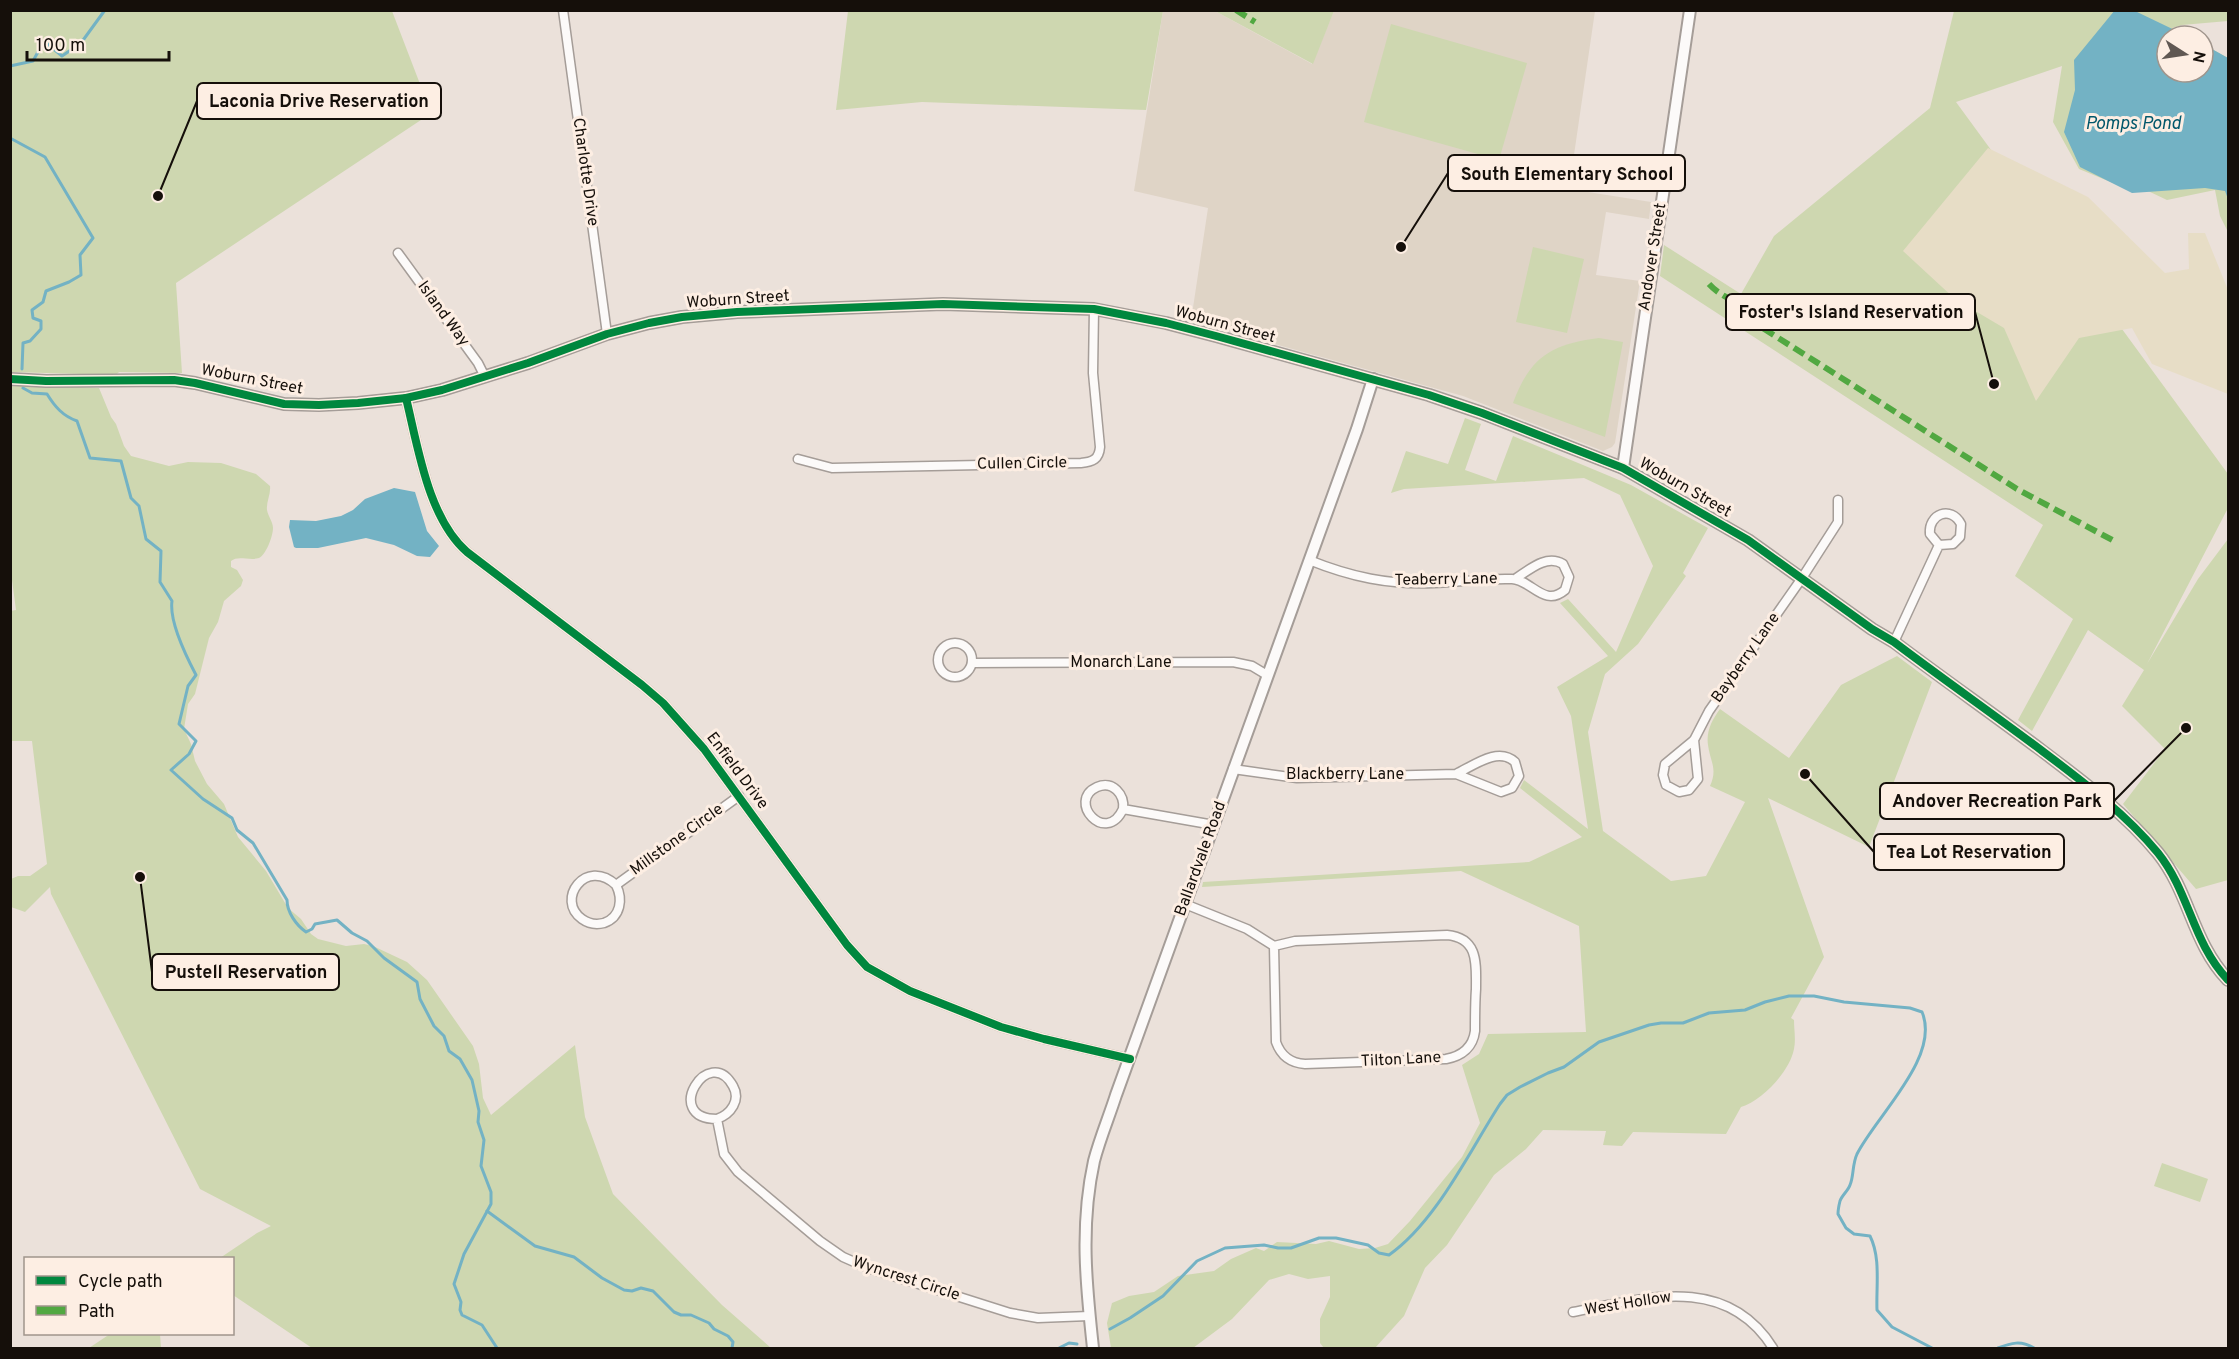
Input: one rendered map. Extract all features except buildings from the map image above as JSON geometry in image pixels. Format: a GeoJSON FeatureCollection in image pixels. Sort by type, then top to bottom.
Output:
{"type":"FeatureCollection","features":[{"type":"Feature","properties":{"kind":"street","name":"Charlotte Drive"},"geometry":{"type":"LineString","coordinates":[[563,10],[607,334]]}},
{"type":"Feature","properties":{"kind":"street","name":"Andover Street"},"geometry":{"type":"LineString","coordinates":[[1623,468],[1690,10]]}},
{"type":"Feature","properties":{"kind":"street","name":"Island Way"},"geometry":{"type":"LineString","coordinates":[[398,253],[485,377]]}},
{"type":"Feature","properties":{"kind":"street","name":"Woburn Street"},"geometry":{"type":"LineString","coordinates":[[10,379],[185,381],[270,401],[301,405],[358,404],[406,398],[442,390],[649,322],[748,312],[943,304],[1094,309],[1166,323],[1373,379],[1482,413],[1623,468],[1748,540],[1894,642],[2085,783],[2138,831],[2160,856],[2178,885],[2198,937],[2216,966],[2229,980]]}},
{"type":"Feature","properties":{"kind":"street","name":"Cullen Circle"},"geometry":{"type":"LineString","coordinates":[[798,459],[832,468],[1093,461],[1099,456],[1100,447],[1094,373],[1094,309]]}},
{"type":"Feature","properties":{"kind":"street","name":"Ballardvale Road"},"geometry":{"type":"LineString","coordinates":[[1093,1348],[1084,1263],[1089,1187],[1102,1137],[1373,379]]}},
{"type":"Feature","properties":{"kind":"street","name":"Enfield Drive"},"geometry":{"type":"LineString","coordinates":[[406,398],[436,509],[453,538],[467,552],[663,703],[704,749],[860,960],[877,974],[910,991],[1001,1027],[1130,1059]]}},
{"type":"Feature","properties":{"kind":"street","name":"Bayberry Lane"},"geometry":{"type":"LineString","coordinates":[[1694,740],[1698,779],[1689,790],[1675,791],[1664,782],[1662,775],[1664,767],[1668,760],[1694,740],[1709,711],[1802,578],[1838,522],[1838,500]]}},
{"type":"Feature","properties":{"kind":"street"},"geometry":{"type":"LineString","coordinates":[[1952,514],[1960,520],[1962,534],[1953,544],[1939,545],[1930,534],[1930,523],[1937,515],[1952,514]]}},
{"type":"Feature","properties":{"kind":"street"},"geometry":{"type":"LineString","coordinates":[[1894,642],[1939,545]]}},
{"type":"Feature","properties":{"kind":"street","name":"Teaberry Lane"},"geometry":{"type":"LineString","coordinates":[[1309,560],[1346,574],[1394,582],[1432,583],[1515,579],[1542,562],[1550,560],[1563,564],[1569,577],[1565,590],[1551,597],[1515,579]]}},
{"type":"Feature","properties":{"kind":"street","name":"Monarch Lane"},"geometry":{"type":"LineString","coordinates":[[957,642],[963,644],[970,652],[972,663],[970,669],[961,676],[949,676],[940,669],[937,658],[942,648],[957,642]]}},
{"type":"Feature","properties":{"kind":"street","name":"Monarch Lane"},"geometry":{"type":"LineString","coordinates":[[972,663],[1233,662],[1252,666],[1267,675]]}},
{"type":"Feature","properties":{"kind":"street","name":"Blackberry Lane"},"geometry":{"type":"LineString","coordinates":[[1233,769],[1297,778],[1456,774],[1499,755],[1512,759],[1518,768],[1519,776],[1512,788],[1501,792],[1456,774]]}},
{"type":"Feature","properties":{"kind":"street"},"geometry":{"type":"LineString","coordinates":[[1109,786],[1123,797],[1123,809],[1116,819],[1104,823],[1092,818],[1088,813],[1086,801],[1088,795],[1097,787],[1109,786]]}},
{"type":"Feature","properties":{"kind":"street","name":"Millstone Circle"},"geometry":{"type":"LineString","coordinates":[[616,885],[739,796]]}},
{"type":"Feature","properties":{"kind":"street"},"geometry":{"type":"LineString","coordinates":[[1123,809],[1214,825]]}},
{"type":"Feature","properties":{"kind":"street","name":"Millstone Circle"},"geometry":{"type":"LineString","coordinates":[[603,876],[616,885],[621,900],[615,916],[601,924],[593,924],[578,917],[572,903],[572,895],[580,881],[587,877],[603,876]]}},
{"type":"Feature","properties":{"kind":"street"},"geometry":{"type":"LineString","coordinates":[[1185,904],[1247,929],[1274,946]]}},
{"type":"Feature","properties":{"kind":"street","name":"Tilton Lane"},"geometry":{"type":"LineString","coordinates":[[1447,935],[1458,937],[1468,944],[1476,960],[1475,1031],[1472,1042],[1459,1055],[1446,1059],[1305,1064],[1292,1062],[1282,1054],[1276,1042],[1274,946],[1307,941],[1447,935]]}},
{"type":"Feature","properties":{"kind":"street"},"geometry":{"type":"LineString","coordinates":[[712,1074],[726,1078],[735,1090],[734,1105],[730,1112],[717,1119],[703,1117],[693,1106],[691,1099],[691,1092],[698,1079],[712,1074]]}},
{"type":"Feature","properties":{"kind":"street","name":"Wyncrest Circle"},"geometry":{"type":"LineString","coordinates":[[717,1119],[724,1154],[738,1172],[820,1241],[843,1257],[868,1268],[1010,1313],[1038,1318],[1089,1316]]}},
{"type":"Feature","properties":{"kind":"street","name":"West Hollow"},"geometry":{"type":"LineString","coordinates":[[1573,1312],[1658,1297],[1699,1298],[1722,1305],[1744,1317],[1761,1332],[1773,1348]]}},
{"type":"Feature","properties":{"kind":"shaded area"},"geometry":{"type":"Polygon","coordinates":[[[1163,11],[1215,11],[1312,64],[1334,11],[1595,11],[1569,189],[1651,202],[1649,219],[1606,212],[1596,275],[1640,281],[1615,443],[1612,447],[1603,451],[1463,396],[1191,321],[1208,208],[1134,191],[1163,11]]]}},
{"type":"Feature","properties":{"kind":"green space"},"geometry":{"type":"Polygon","coordinates":[[[11,10],[392,11],[420,84],[436,110],[176,283],[182,373],[119,372],[116,375],[11,372],[11,10]]]}},
{"type":"Feature","properties":{"kind":"green space"},"geometry":{"type":"Polygon","coordinates":[[[848,10],[1163,11],[1146,110],[922,102],[836,110],[848,10]]]}},
{"type":"Feature","properties":{"kind":"green space"},"geometry":{"type":"Polygon","coordinates":[[[1215,11],[1334,11],[1313,64],[1215,11]]]}},
{"type":"Feature","properties":{"kind":"green space"},"geometry":{"type":"Polygon","coordinates":[[[1954,11],[2228,11],[2228,21],[2155,24],[2155,84],[2215,84],[2215,51],[2228,58],[2228,232],[2220,216],[2215,190],[2167,200],[2148,191],[2113,183],[2079,169],[2053,122],[2062,66],[1956,102],[2228,474],[2228,508],[2147,664],[2198,579],[2228,539],[2228,880],[2196,889],[2123,804],[2165,749],[2122,706],[2144,670],[2088,630],[2032,731],[2018,720],[2073,619],[2015,576],[2043,525],[1660,276],[1664,245],[1741,294],[1774,236],[1930,108],[1954,11]]]}},
{"type":"Feature","properties":{"kind":"green space"},"geometry":{"type":"Polygon","coordinates":[[[1391,24],[1527,63],[1499,160],[1364,122],[1391,24]]]}},
{"type":"Feature","properties":{"kind":"green space"},"geometry":{"type":"Polygon","coordinates":[[[1533,247],[1584,259],[1567,333],[1516,322],[1533,247]]]}},
{"type":"Feature","properties":{"kind":"green space"},"geometry":{"type":"Polygon","coordinates":[[[1599,338],[1623,342],[1605,437],[1513,403],[1527,374],[1544,356],[1568,344],[1599,338]]]}},
{"type":"Feature","properties":{"kind":"green space"},"geometry":{"type":"Polygon","coordinates":[[[11,385],[99,388],[124,446],[131,456],[169,466],[188,462],[221,463],[256,474],[270,486],[267,507],[273,531],[270,540],[259,558],[237,558],[231,561],[231,567],[237,570],[243,580],[241,586],[224,601],[218,622],[209,638],[195,694],[188,704],[184,729],[195,761],[207,784],[224,804],[238,837],[266,871],[288,908],[301,919],[311,934],[318,939],[346,946],[364,944],[373,946],[407,962],[427,980],[473,1046],[479,1064],[483,1098],[491,1115],[575,1045],[585,1117],[613,1194],[722,1305],[771,1348],[312,1348],[234,1296],[234,1257],[221,1257],[271,1226],[200,1189],[51,894],[50,887],[25,912],[11,907],[11,879],[18,876],[30,876],[47,864],[32,741],[11,741],[10,611],[16,610],[10,565],[11,385]]]}},
{"type":"Feature","properties":{"kind":"green space"},"geometry":{"type":"Polygon","coordinates":[[[1465,418],[1481,424],[1465,470],[1496,481],[1513,436],[1631,485],[1708,528],[1683,573],[1686,576],[1638,644],[1605,674],[1588,732],[1603,831],[1671,881],[1706,876],[1745,802],[1710,786],[1713,770],[1708,735],[1712,722],[1720,709],[1789,758],[1841,685],[1897,656],[1932,682],[1869,847],[1768,798],[1824,957],[1791,1018],[1794,1020],[1795,1038],[1791,1058],[1781,1075],[1766,1092],[1741,1107],[1726,1134],[1633,1132],[1622,1146],[1603,1145],[1606,1131],[1543,1130],[1526,1149],[1494,1175],[1447,1245],[1425,1268],[1404,1316],[1375,1348],[1324,1348],[1320,1343],[1320,1319],[1330,1297],[1330,1276],[1308,1279],[1289,1274],[1269,1280],[1232,1319],[1193,1348],[1111,1348],[1107,1323],[1112,1303],[1129,1296],[1154,1292],[1178,1276],[1214,1271],[1231,1259],[1256,1248],[1264,1251],[1277,1242],[1316,1244],[1329,1241],[1359,1249],[1388,1244],[1410,1221],[1462,1157],[1480,1123],[1462,1065],[1479,1054],[1488,1034],[1586,1032],[1579,926],[1461,871],[1202,887],[1203,882],[1529,862],[1582,837],[1520,788],[1524,780],[1588,829],[1571,716],[1557,687],[1608,656],[1560,603],[1568,599],[1616,652],[1653,566],[1620,495],[1584,478],[1404,489],[1391,493],[1406,451],[1448,464],[1465,418]]]}},
{"type":"Feature","properties":{"kind":"green space"},"geometry":{"type":"Polygon","coordinates":[[[2162,1163],[2208,1179],[2200,1202],[2154,1186],[2162,1163]]]}},
{"type":"Feature","properties":{"kind":"green space"},"geometry":{"type":"Polygon","coordinates":[[[108,1335],[160,1335],[161,1348],[89,1348],[108,1335]]]}},
{"type":"Feature","properties":{"kind":"sand"},"geometry":{"type":"Polygon","coordinates":[[[1988,148],[2088,197],[2165,273],[2189,269],[2188,233],[2205,233],[2228,290],[2228,394],[2152,364],[2132,328],[2079,338],[2036,401],[2004,328],[1955,299],[1903,251],[1988,148]]]}},
{"type":"Feature","properties":{"kind":"water","name":"Pomps Pond"},"geometry":{"type":"Polygon","coordinates":[[[2115,10],[2135,11],[2162,24],[2155,24],[2155,84],[2215,84],[2215,51],[2228,58],[2228,199],[2225,191],[2205,188],[2132,193],[2080,167],[2064,132],[2075,90],[2074,60],[2115,10]]]}},
{"type":"Feature","properties":{"kind":"water"},"geometry":{"type":"Polygon","coordinates":[[[394,488],[415,492],[427,531],[439,546],[430,557],[417,556],[394,545],[366,538],[318,548],[294,547],[289,527],[290,520],[316,521],[341,516],[353,510],[365,499],[394,488]]]}},
{"type":"Feature","properties":{"kind":"waterway"},"geometry":{"type":"LineString","coordinates":[[10,66],[33,61],[44,41],[62,56],[81,43],[105,10]]}},
{"type":"Feature","properties":{"kind":"waterway"},"geometry":{"type":"LineString","coordinates":[[10,138],[45,157],[93,238],[80,255],[81,275],[46,291],[43,302],[32,310],[33,318],[41,321],[41,329],[30,341],[23,343],[22,369]]}},
{"type":"Feature","properties":{"kind":"waterway"},"geometry":{"type":"LineString","coordinates":[[23,388],[32,393],[47,394],[60,410],[77,421],[90,458],[121,461],[131,498],[139,506],[146,539],[161,551],[160,582],[172,601],[176,629],[196,675],[188,686],[179,724],[196,741],[189,754],[171,770],[203,799],[232,818],[237,830],[253,843],[287,900],[293,918],[302,929],[306,932],[315,924],[337,920],[417,982],[420,999],[434,1026],[444,1036],[449,1051],[460,1059],[472,1080],[479,1111],[478,1122],[484,1140],[481,1166],[491,1192],[491,1204],[464,1254],[454,1284],[461,1302],[462,1315],[482,1325],[497,1348]]}},
{"type":"Feature","properties":{"kind":"waterway"},"geometry":{"type":"LineString","coordinates":[[1110,1329],[1163,1296],[1197,1261],[1225,1248],[1264,1245],[1291,1248],[1319,1238],[1336,1238],[1368,1245],[1379,1253],[1389,1255],[1406,1241],[1437,1205],[1500,1104],[1507,1095],[1520,1087],[1564,1067],[1599,1042],[1649,1025],[1683,1023],[1709,1013],[1745,1010],[1789,996],[1814,996],[1844,1002],[1910,1008],[1922,1012],[1925,1029],[1923,1048],[1904,1086],[1857,1154],[1851,1182],[1840,1201],[1838,1214],[1846,1228],[1854,1234],[1870,1236],[1877,1263],[1877,1310],[1892,1327],[1932,1348]]}},
{"type":"Feature","properties":{"kind":"waterway"},"geometry":{"type":"LineString","coordinates":[[487,1211],[535,1246],[574,1257],[602,1278],[624,1290],[632,1291],[641,1288],[653,1291],[674,1312],[691,1315],[709,1323],[714,1329],[728,1336],[733,1342],[732,1348]]}},
{"type":"Feature","properties":{"kind":"waterway"},"geometry":{"type":"LineString","coordinates":[[1059,1348],[1069,1343],[1077,1344]]}},
{"type":"Feature","properties":{"kind":"waterway"},"geometry":{"type":"LineString","coordinates":[[1998,1348],[2016,1343],[2034,1348]]}},
{"type":"Feature","properties":{"kind":"marked path"},"geometry":{"type":"LineString","coordinates":[[1236,10],[1255,22]]}},
{"type":"Feature","properties":{"kind":"marked path"},"geometry":{"type":"LineString","coordinates":[[1709,284],[1723,296],[1752,312],[1761,327],[2017,489],[2116,542]]}},
{"type":"Feature","properties":{"kind":"cycle path"},"geometry":{"type":"LineString","coordinates":[[10,379],[174,380],[284,404],[358,403],[406,398],[442,390],[528,363],[607,334],[682,317],[737,312],[943,304],[1094,309],[1166,323],[1216,336],[1429,395],[1482,413],[1623,468],[1748,540],[2005,723],[2117,811],[2145,838],[2169,868],[2206,950],[2228,980]]}},
{"type":"Feature","properties":{"kind":"cycle path"},"geometry":{"type":"LineString","coordinates":[[406,398],[426,481],[443,520],[454,538],[467,552],[663,703],[704,749],[847,945],[867,967],[910,991],[1001,1027],[1130,1059]]}},
{"type":"Feature","properties":{"kind":"place","name":"Laconia Drive Reservation"},"geometry":{"type":"Point","coordinates":[158,196]}},
{"type":"Feature","properties":{"kind":"place","name":"South Elementary School"},"geometry":{"type":"Point","coordinates":[1401,247]}},
{"type":"Feature","properties":{"kind":"place","name":"Foster's Island Reservation"},"geometry":{"type":"Point","coordinates":[1994,384]}},
{"type":"Feature","properties":{"kind":"place","name":"Andover Recreation Park"},"geometry":{"type":"Point","coordinates":[2186,728]}},
{"type":"Feature","properties":{"kind":"place","name":"Tea Lot Reservation"},"geometry":{"type":"Point","coordinates":[1805,774]}},
{"type":"Feature","properties":{"kind":"place","name":"Pustell Reservation"},"geometry":{"type":"Point","coordinates":[140,877]}}]}
